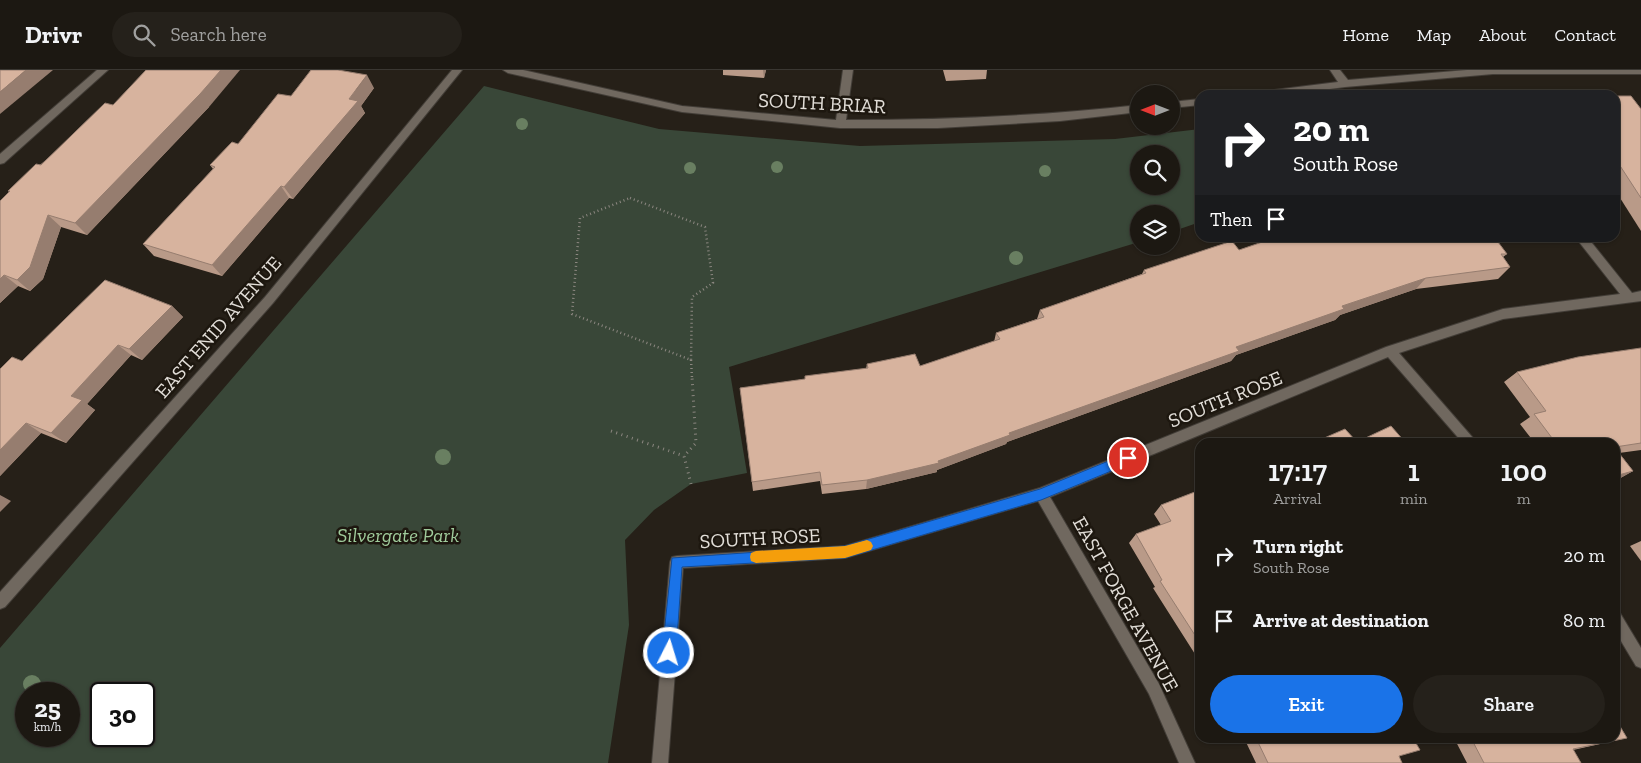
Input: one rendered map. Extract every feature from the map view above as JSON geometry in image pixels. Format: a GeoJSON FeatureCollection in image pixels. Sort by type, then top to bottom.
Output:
{"type":"FeatureCollection","features":[{"type":"Feature","properties":{"kind":"street"},"geometry":{"type":"LineString","coordinates":[[0,160],[103,70]]}},
{"type":"Feature","properties":{"kind":"street","name":"EAST ENID AVENUE"},"geometry":{"type":"LineString","coordinates":[[0,602],[269,300],[456,70]]}},
{"type":"Feature","properties":{"kind":"street","name":"SOUTH BRIAR"},"geometry":{"type":"LineString","coordinates":[[508,70],[682,109],[840,124],[938,124],[1060,117],[1130,109]]}},
{"type":"Feature","properties":{"kind":"street"},"geometry":{"type":"LineString","coordinates":[[840,124],[848,70]]}},
{"type":"Feature","properties":{"kind":"street"},"geometry":{"type":"LineString","coordinates":[[1335,70],[1345,84]]}},
{"type":"Feature","properties":{"kind":"street"},"geometry":{"type":"LineString","coordinates":[[1297,90],[1493,71],[1641,71]]}},
{"type":"Feature","properties":{"kind":"street"},"geometry":{"type":"LineString","coordinates":[[1180,104],[1195,103]]}},
{"type":"Feature","properties":{"kind":"street"},"geometry":{"type":"LineString","coordinates":[[1586,242],[1635,296]]}},
{"type":"Feature","properties":{"kind":"street","name":"SOUTH ROSE"},"geometry":{"type":"LineString","coordinates":[[660,763],[677,562],[845,552],[1041,494],[1390,351],[1504,314],[1635,296]]}},
{"type":"Feature","properties":{"kind":"street"},"geometry":{"type":"LineString","coordinates":[[1390,351],[1466,438]]}},
{"type":"Feature","properties":{"kind":"street","name":"EAST FORGE AVENUE"},"geometry":{"type":"LineString","coordinates":[[1041,494],[1154,689],[1187,763]]}},
{"type":"Feature","properties":{"kind":"street"},"geometry":{"type":"LineString","coordinates":[[1620,626],[1641,661]]}},
{"type":"Feature","properties":{"kind":"path"},"geometry":{"type":"LineString","coordinates":[[684,456],[696,444],[691,360],[692,297],[713,283],[705,227],[630,198],[580,218],[572,314],[691,360]]}},
{"type":"Feature","properties":{"kind":"path"},"geometry":{"type":"LineString","coordinates":[[611,431],[684,456]]}},
{"type":"Feature","properties":{"kind":"path"},"geometry":{"type":"LineString","coordinates":[[684,456],[691,484]]}},
{"type":"Feature","properties":{"kind":"green space","name":"Silvergate Park"},"geometry":{"type":"Polygon","coordinates":[[[484,86],[659,129],[860,146],[1115,139],[1149,135],[1180,135],[1180,131],[1195,130],[1195,224],[1180,229],[1180,205],[1130,205],[1130,245],[729,367],[747,473],[691,484],[654,510],[625,540],[629,625],[608,763],[0,763],[0,648],[484,86]]]}},
{"type":"Feature","properties":{"kind":"building"},"geometry":{"type":"Polygon","coordinates":[[[0,70],[26,70],[0,92],[0,70]]]}},
{"type":"Feature","properties":{"kind":"building"},"geometry":{"type":"Polygon","coordinates":[[[146,70],[221,70],[75,223],[48,215],[30,267],[17,280],[4,275],[0,279],[0,201],[36,164],[41,165],[105,103],[113,105],[146,70]]]}},
{"type":"Feature","properties":{"kind":"building"},"geometry":{"type":"Polygon","coordinates":[[[311,70],[338,70],[367,75],[349,99],[358,101],[284,187],[281,186],[212,265],[143,244],[215,167],[210,165],[232,142],[238,144],[278,94],[291,96],[311,70]]]}},
{"type":"Feature","properties":{"kind":"building"},"geometry":{"type":"Polygon","coordinates":[[[1620,96],[1631,96],[1641,109],[1641,198],[1620,166],[1620,96]]]}},
{"type":"Feature","properties":{"kind":"building"},"geometry":{"type":"Polygon","coordinates":[[[1229,242],[1233,242],[1239,250],[1262,242],[1498,242],[1507,254],[1501,254],[1510,267],[1426,278],[1342,306],[1344,309],[1236,347],[1239,351],[1009,433],[1010,435],[938,461],[939,463],[867,480],[822,485],[820,472],[752,482],[740,388],[805,379],[805,376],[868,368],[867,364],[915,354],[920,366],[1000,339],[996,333],[1044,317],[1040,310],[1146,273],[1144,270],[1229,242]]]}},
{"type":"Feature","properties":{"kind":"building"},"geometry":{"type":"Polygon","coordinates":[[[105,280],[172,306],[129,349],[118,345],[71,396],[82,400],[51,433],[26,423],[0,450],[0,369],[12,357],[22,361],[105,280]]]}},
{"type":"Feature","properties":{"kind":"building"},"geometry":{"type":"Polygon","coordinates":[[[1641,348],[1641,443],[1620,446],[1620,438],[1552,438],[1534,414],[1546,411],[1517,372],[1578,357],[1641,348]]]}},
{"type":"Feature","properties":{"kind":"building"},"geometry":{"type":"Polygon","coordinates":[[[1391,426],[1402,438],[1366,438],[1391,426]]]}},
{"type":"Feature","properties":{"kind":"building"},"geometry":{"type":"Polygon","coordinates":[[[1345,429],[1353,438],[1324,438],[1345,429]]]}},
{"type":"Feature","properties":{"kind":"building"},"geometry":{"type":"Polygon","coordinates":[[[1620,454],[1633,471],[1620,475],[1620,454]]]}},
{"type":"Feature","properties":{"kind":"building"},"geometry":{"type":"Polygon","coordinates":[[[1195,492],[1195,635],[1160,581],[1162,580],[1136,534],[1171,521],[1161,505],[1195,492]]]}},
{"type":"Feature","properties":{"kind":"building"},"geometry":{"type":"Polygon","coordinates":[[[1620,726],[1627,738],[1620,739],[1620,726]]]}},
{"type":"Feature","properties":{"kind":"building"},"geometry":{"type":"Polygon","coordinates":[[[1258,743],[1416,743],[1420,750],[1399,756],[1402,763],[1268,763],[1258,743]]]}},
{"type":"Feature","properties":{"kind":"building"},"geometry":{"type":"Polygon","coordinates":[[[1474,743],[1602,743],[1573,749],[1581,763],[1484,763],[1474,743]]]}},
{"type":"Feature","properties":{"kind":"slow traffic"},"geometry":{"type":"LineString","coordinates":[[756,557],[845,552],[867,546]]}},
{"type":"Feature","properties":{"kind":"route"},"geometry":{"type":"LineString","coordinates":[[669,653],[677,562],[845,552],[1041,494],[1128,458]]}}]}
